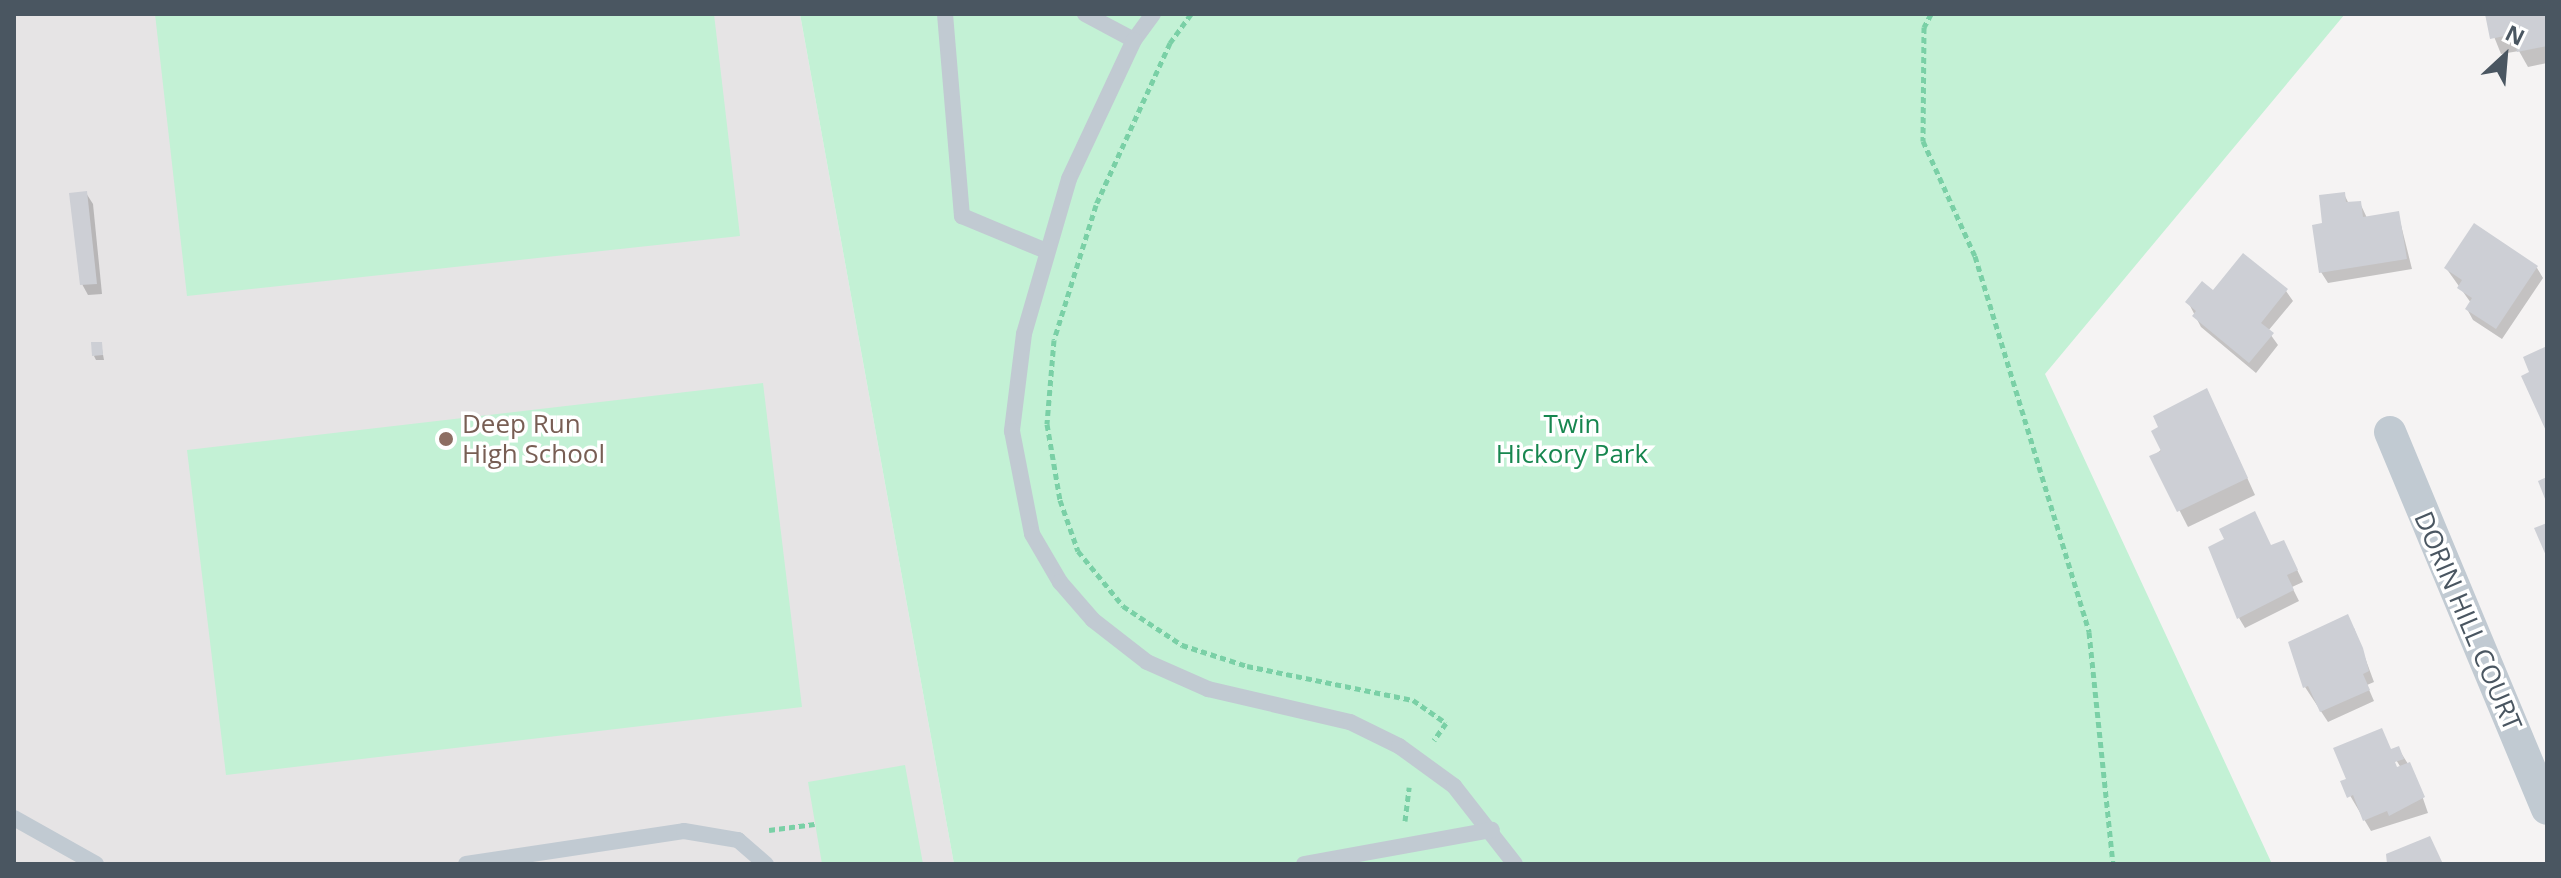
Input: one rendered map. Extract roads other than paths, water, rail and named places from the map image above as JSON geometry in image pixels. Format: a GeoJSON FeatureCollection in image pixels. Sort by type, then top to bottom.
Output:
{"type":"FeatureCollection","features":[{"type":"Feature","properties":{"kind":"street","name":"DORIN HILL COURT"},"geometry":{"type":"LineString","coordinates":[[2390,432],[2539,769],[2547,809]]}},
{"type":"Feature","properties":{"kind":"lane"},"geometry":{"type":"LineString","coordinates":[[945,14],[962,216],[1046,251]]}},
{"type":"Feature","properties":{"kind":"lane"},"geometry":{"type":"LineString","coordinates":[[1085,14],[1134,40]]}},
{"type":"Feature","properties":{"kind":"lane"},"geometry":{"type":"LineString","coordinates":[[1153,14],[1134,40],[1069,179],[1024,334],[1012,431],[1032,534],[1060,582],[1093,620],[1147,662],[1208,689],[1350,722],[1399,746],[1454,786],[1492,830],[1515,864]]}},
{"type":"Feature","properties":{"kind":"lane"},"geometry":{"type":"LineString","coordinates":[[14,818],[96,864]]}},
{"type":"Feature","properties":{"kind":"lane"},"geometry":{"type":"LineString","coordinates":[[1304,864],[1393,856],[1492,830]]}},
{"type":"Feature","properties":{"kind":"lane"},"geometry":{"type":"LineString","coordinates":[[466,864],[684,831],[738,840],[766,864]]}},
{"type":"Feature","properties":{"kind":"place","name":"Deep Run High School"},"geometry":{"type":"Point","coordinates":[446,439]}},
{"type":"Feature","properties":{"kind":"park label","name":"Twin Hickory Park"},"geometry":{"type":"Point","coordinates":[1572,439]}}]}
